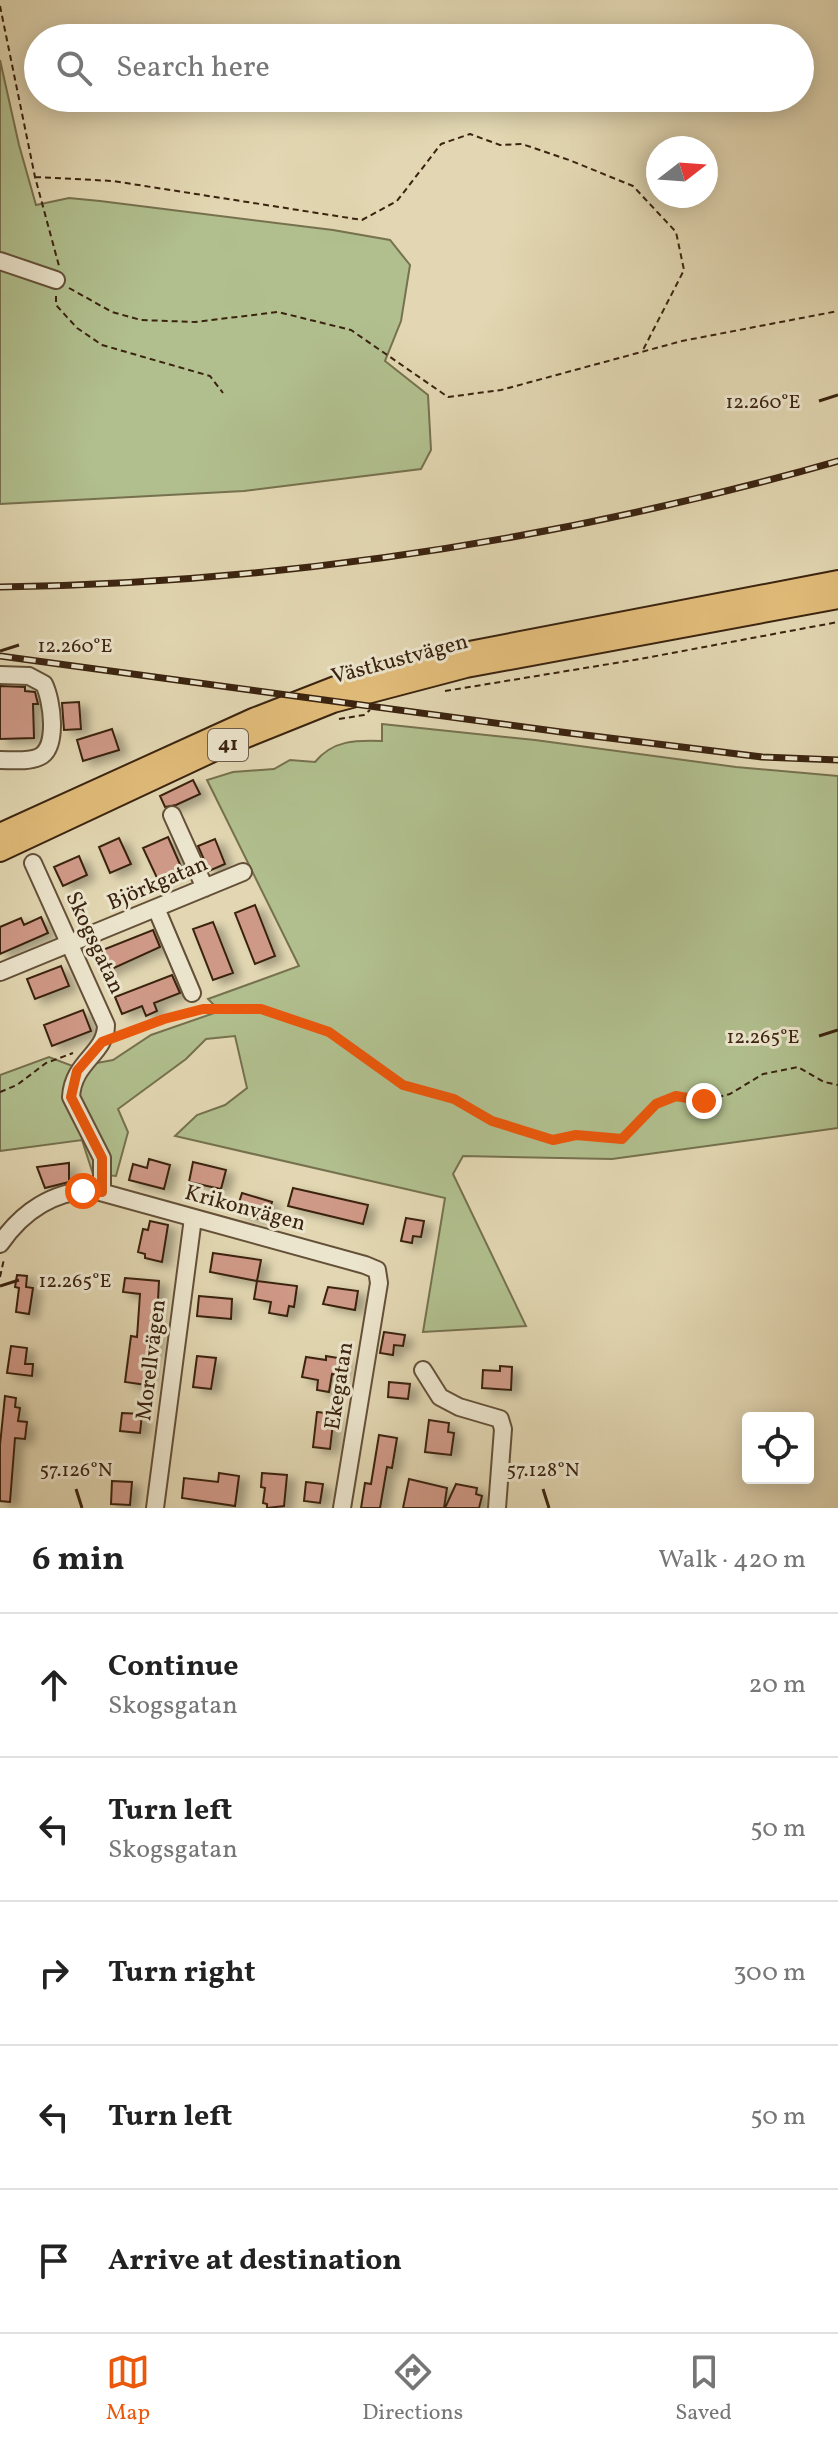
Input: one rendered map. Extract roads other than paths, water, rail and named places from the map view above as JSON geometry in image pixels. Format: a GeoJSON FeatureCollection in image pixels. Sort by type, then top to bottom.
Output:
{"type":"FeatureCollection","features":[{"type":"Feature","properties":{"kind":"main road","name":"Västkustvägen"},"geometry":{"type":"LineString","coordinates":[[0,834],[241,724],[343,684],[464,653],[838,581]]}},
{"type":"Feature","properties":{"kind":"main road","name":"Västkustvägen"},"geometry":{"type":"LineString","coordinates":[[0,851],[226,745],[333,702],[466,667],[838,598]]}},
{"type":"Feature","properties":{"kind":"street"},"geometry":{"type":"LineString","coordinates":[[0,261],[56,280]]}},
{"type":"Feature","properties":{"kind":"street"},"geometry":{"type":"LineString","coordinates":[[0,675],[29,676],[44,684],[51,703],[51,740],[46,752],[37,758],[0,760]]}},
{"type":"Feature","properties":{"kind":"street"},"geometry":{"type":"LineString","coordinates":[[172,815],[205,888]]}},
{"type":"Feature","properties":{"kind":"street","name":"Skogsgatan"},"geometry":{"type":"LineString","coordinates":[[33,863],[104,1017],[106,1034],[77,1071],[71,1097],[102,1158],[102,1192]]}},
{"type":"Feature","properties":{"kind":"street","name":"Björkgatan"},"geometry":{"type":"LineString","coordinates":[[0,972],[243,872]]}},
{"type":"Feature","properties":{"kind":"street"},"geometry":{"type":"LineString","coordinates":[[156,908],[192,993]]}},
{"type":"Feature","properties":{"kind":"street"},"geometry":{"type":"LineString","coordinates":[[0,1244],[23,1217],[46,1201],[72,1192],[102,1192]]}},
{"type":"Feature","properties":{"kind":"street","name":"Krikonvägen"},"geometry":{"type":"LineString","coordinates":[[102,1192],[377,1270]]}},
{"type":"Feature","properties":{"kind":"street","name":"Morellvägen"},"geometry":{"type":"LineString","coordinates":[[155,1508],[193,1218]]}},
{"type":"Feature","properties":{"kind":"street","name":"Ekegatan"},"geometry":{"type":"LineString","coordinates":[[342,1508],[379,1283],[377,1270]]}},
{"type":"Feature","properties":{"kind":"street"},"geometry":{"type":"LineString","coordinates":[[423,1370],[440,1397],[459,1407],[500,1419],[503,1429],[497,1508]]}},
{"type":"Feature","properties":{"kind":"railway"},"geometry":{"type":"LineString","coordinates":[[0,587],[212,577],[423,552],[632,513],[838,461]]}},
{"type":"Feature","properties":{"kind":"railway"},"geometry":{"type":"LineString","coordinates":[[0,656],[762,757],[838,760]]}}]}
